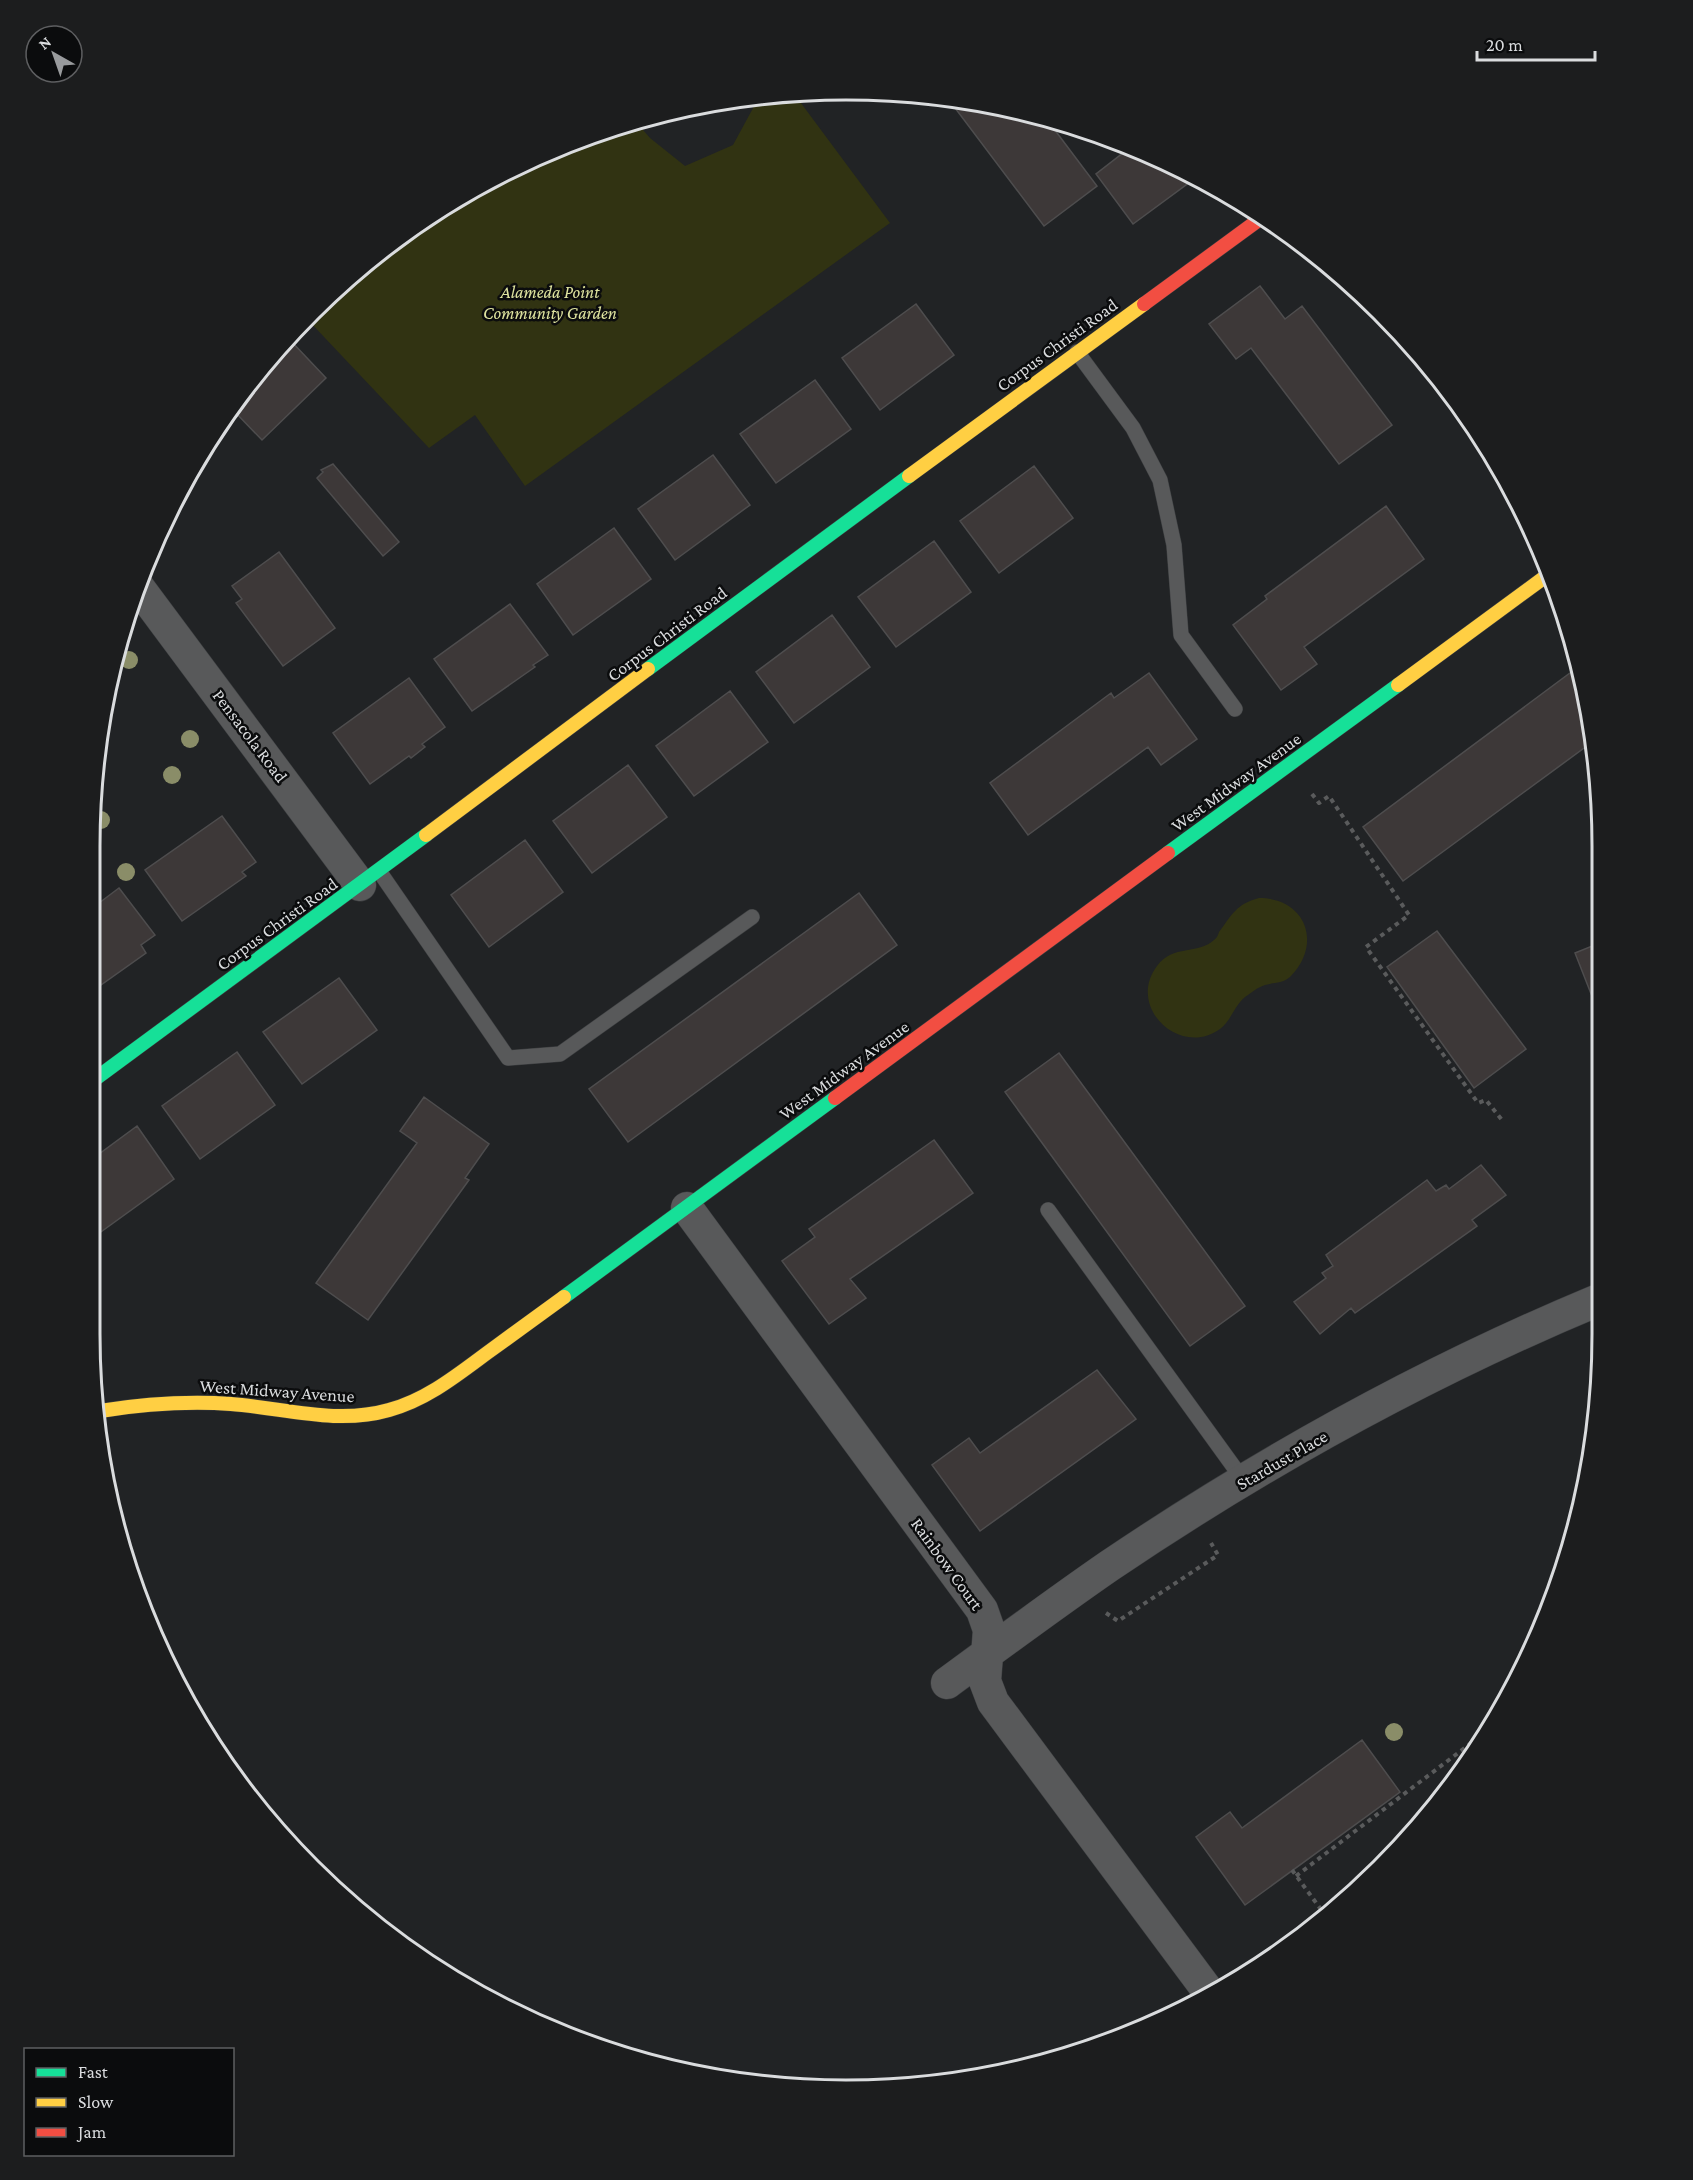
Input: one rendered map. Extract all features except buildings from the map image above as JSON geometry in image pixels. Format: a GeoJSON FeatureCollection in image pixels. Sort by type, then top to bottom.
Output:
{"type":"FeatureCollection","features":[{"type":"Feature","properties":{"kind":"street","name":"Corpus Christi Road"},"geometry":{"type":"LineString","coordinates":[[100,1075],[1255,222]]}},
{"type":"Feature","properties":{"kind":"street","name":"West Midway Avenue"},"geometry":{"type":"LineString","coordinates":[[105,1410],[167,1402],[234,1404],[348,1416],[385,1412],[414,1402],[445,1384],[687,1208],[1543,579]]}},
{"type":"Feature","properties":{"kind":"street","name":"Pensacola Road"},"geometry":{"type":"LineString","coordinates":[[144,595],[370,878]]}},
{"type":"Feature","properties":{"kind":"street","name":"Rainbow Court"},"geometry":{"type":"LineString","coordinates":[[687,1208],[982,1610],[989,1630],[985,1682],[993,1702],[1205,1988]]}},
{"type":"Feature","properties":{"kind":"street","name":"Stardust Place"},"geometry":{"type":"LineString","coordinates":[[946,1683],[1110,1566],[1244,1481],[1387,1400],[1539,1325],[1592,1303]]}},
{"type":"Feature","properties":{"kind":"lane"},"geometry":{"type":"LineString","coordinates":[[1077,352],[1133,428],[1160,480],[1174,545],[1180,635],[1235,709]]}},
{"type":"Feature","properties":{"kind":"lane"},"geometry":{"type":"LineString","coordinates":[[370,878],[508,1058],[560,1054],[752,917]]}},
{"type":"Feature","properties":{"kind":"lane"},"geometry":{"type":"LineString","coordinates":[[1048,1210],[1244,1481]]}},
{"type":"Feature","properties":{"kind":"path"},"geometry":{"type":"LineString","coordinates":[[1290,765],[1319,803],[1329,796],[1409,915],[1366,947],[1478,1103],[1486,1100],[1502,1120]]}},
{"type":"Feature","properties":{"kind":"path"},"geometry":{"type":"LineString","coordinates":[[1103,1611],[1118,1621],[1218,1555],[1211,1543],[1213,1537]]}},
{"type":"Feature","properties":{"kind":"path"},"geometry":{"type":"LineString","coordinates":[[1296,1876],[1469,1745]]}},
{"type":"Feature","properties":{"kind":"path"},"geometry":{"type":"LineString","coordinates":[[1292,1870],[1320,1909]]}},
{"type":"Feature","properties":{"kind":"green space","name":"Alameda Point Community Garden"},"geometry":{"type":"Polygon","coordinates":[[[800,102],[890,223],[525,486],[475,415],[429,448],[313,325],[392,255],[432,226],[517,177],[561,157],[642,129],[685,166],[733,145],[754,106],[800,102]]]}},
{"type":"Feature","properties":{"kind":"green space"},"geometry":{"type":"Polygon","coordinates":[[[1259,898],[1275,900],[1298,914],[1307,938],[1306,951],[1300,964],[1287,979],[1262,986],[1245,997],[1220,1029],[1205,1036],[1189,1037],[1174,1033],[1162,1024],[1153,1012],[1148,997],[1149,982],[1157,966],[1170,955],[1208,945],[1216,938],[1235,911],[1245,903],[1259,898]]]}},
{"type":"Feature","properties":{"kind":"traffic: fast"},"geometry":{"type":"LineString","coordinates":[[648,669],[909,476]]}},
{"type":"Feature","properties":{"kind":"traffic: fast"},"geometry":{"type":"LineString","coordinates":[[1168,853],[1398,685]]}},
{"type":"Feature","properties":{"kind":"traffic: fast"},"geometry":{"type":"LineString","coordinates":[[100,1075],[426,835]]}},
{"type":"Feature","properties":{"kind":"traffic: fast"},"geometry":{"type":"LineString","coordinates":[[564,1297],[835,1098]]}},
{"type":"Feature","properties":{"kind":"traffic: slow"},"geometry":{"type":"LineString","coordinates":[[909,476],[1144,304]]}},
{"type":"Feature","properties":{"kind":"traffic: slow"},"geometry":{"type":"LineString","coordinates":[[1398,685],[1543,579]]}},
{"type":"Feature","properties":{"kind":"traffic: slow"},"geometry":{"type":"LineString","coordinates":[[426,835],[648,669]]}},
{"type":"Feature","properties":{"kind":"traffic: slow"},"geometry":{"type":"LineString","coordinates":[[105,1410],[182,1403],[231,1404],[330,1416],[350,1416],[389,1410],[416,1400],[440,1386],[564,1297]]}},
{"type":"Feature","properties":{"kind":"traffic: jam"},"geometry":{"type":"LineString","coordinates":[[1144,304],[1255,222]]}},
{"type":"Feature","properties":{"kind":"traffic: jam"},"geometry":{"type":"LineString","coordinates":[[835,1098],[1168,853]]}}]}
